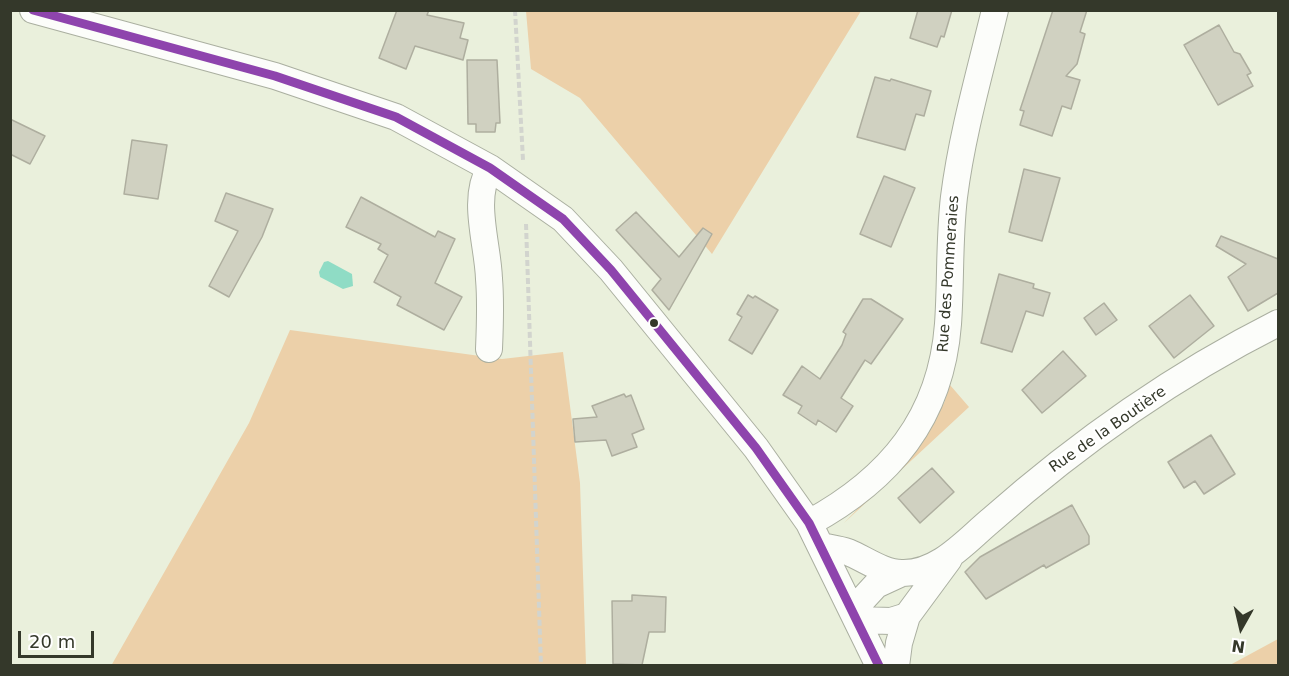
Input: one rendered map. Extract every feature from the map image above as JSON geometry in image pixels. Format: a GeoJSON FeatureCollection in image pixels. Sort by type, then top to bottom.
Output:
{"type":"FeatureCollection","features":[{"type":"Feature","properties":{"kind":"street"},"geometry":{"type":"LineString","coordinates":[[33,10],[275,76],[355,101],[396,117],[490,168],[563,219],[611,270],[756,448],[815,535],[879,666]]}},
{"type":"Feature","properties":{"kind":"street","name":"Rue des Pommeraies"},"geometry":{"type":"LineString","coordinates":[[815,535],[848,500],[879,474],[908,444],[922,419],[936,385],[944,356],[948,327],[957,173],[995,10]]}},
{"type":"Feature","properties":{"kind":"street"},"geometry":{"type":"LineString","coordinates":[[489,349],[489,277],[481,194],[483,179],[490,168]]}},
{"type":"Feature","properties":{"kind":"street","name":"Rue de la Boutière"},"geometry":{"type":"LineString","coordinates":[[855,615],[876,585],[902,573],[926,569],[950,556],[1041,476],[1108,428],[1189,375],[1278,323]]}},
{"type":"Feature","properties":{"kind":"street","name":"Rue de la Boutière"},"geometry":{"type":"LineString","coordinates":[[815,535],[880,568],[902,573]]}},
{"type":"Feature","properties":{"kind":"street","name":"Rue de la Boutière"},"geometry":{"type":"LineString","coordinates":[[896,666],[899,643],[907,616],[950,556]]}},
{"type":"Feature","properties":{"kind":"street"},"geometry":{"type":"LineString","coordinates":[[855,615],[891,621],[907,616]]}},
{"type":"Feature","properties":{"kind":"path"},"geometry":{"type":"LineString","coordinates":[[515,10],[525,191],[542,666]]}},
{"type":"Feature","properties":{"kind":"shaded area"},"geometry":{"type":"Polygon","coordinates":[[[526,11],[861,11],[712,254],[580,98],[531,69],[526,11]]]}},
{"type":"Feature","properties":{"kind":"shaded area"},"geometry":{"type":"Polygon","coordinates":[[[290,330],[502,359],[563,352],[580,483],[586,665],[111,666],[249,423],[290,330]]]}},
{"type":"Feature","properties":{"kind":"shaded area"},"geometry":{"type":"Polygon","coordinates":[[[950,385],[969,407],[844,523],[921,443],[944,403],[950,385]]]}},
{"type":"Feature","properties":{"kind":"shaded area"},"geometry":{"type":"Polygon","coordinates":[[[1278,639],[1278,665],[1230,665],[1278,639]]]}},
{"type":"Feature","properties":{"kind":"water"},"geometry":{"type":"Polygon","coordinates":[[[328,261],[352,274],[353,286],[343,289],[320,277],[319,272],[324,262],[328,261]]]}},
{"type":"Feature","properties":{"kind":"building"},"geometry":{"type":"Polygon","coordinates":[[[397,10],[429,10],[427,15],[464,23],[460,38],[468,40],[463,60],[415,46],[406,69],[379,58],[397,10]]]}},
{"type":"Feature","properties":{"kind":"building"},"geometry":{"type":"Polygon","coordinates":[[[918,10],[952,10],[944,37],[941,36],[937,47],[910,38],[918,10]]]}},
{"type":"Feature","properties":{"kind":"building"},"geometry":{"type":"Polygon","coordinates":[[[1053,10],[1087,10],[1080,32],[1085,34],[1077,64],[1066,76],[1080,80],[1071,109],[1062,106],[1052,136],[1020,125],[1024,111],[1020,110],[1053,10]]]}},
{"type":"Feature","properties":{"kind":"building"},"geometry":{"type":"Polygon","coordinates":[[[1219,25],[1234,52],[1240,54],[1251,73],[1247,75],[1253,86],[1218,105],[1184,45],[1219,25]]]}},
{"type":"Feature","properties":{"kind":"building"},"geometry":{"type":"Polygon","coordinates":[[[467,60],[497,60],[500,123],[496,123],[495,132],[476,132],[476,124],[468,124],[467,60]]]}},
{"type":"Feature","properties":{"kind":"building"},"geometry":{"type":"Polygon","coordinates":[[[875,77],[890,81],[891,79],[931,91],[924,116],[916,114],[905,150],[857,137],[875,77]]]}},
{"type":"Feature","properties":{"kind":"building"},"geometry":{"type":"Polygon","coordinates":[[[10,119],[45,136],[30,164],[10,154],[10,119]]]}},
{"type":"Feature","properties":{"kind":"building"},"geometry":{"type":"Polygon","coordinates":[[[132,140],[167,145],[158,199],[124,194],[132,140]]]}},
{"type":"Feature","properties":{"kind":"building"},"geometry":{"type":"Polygon","coordinates":[[[1024,169],[1060,178],[1042,241],[1009,232],[1024,169]]]}},
{"type":"Feature","properties":{"kind":"building"},"geometry":{"type":"Polygon","coordinates":[[[884,176],[915,188],[891,247],[860,234],[884,176]]]}},
{"type":"Feature","properties":{"kind":"building"},"geometry":{"type":"Polygon","coordinates":[[[226,193],[273,209],[262,237],[229,297],[209,286],[238,231],[215,221],[226,193]]]}},
{"type":"Feature","properties":{"kind":"building"},"geometry":{"type":"Polygon","coordinates":[[[361,197],[435,237],[438,231],[455,239],[435,283],[462,297],[444,330],[397,305],[401,297],[374,282],[388,255],[378,249],[381,244],[346,227],[361,197]]]}},
{"type":"Feature","properties":{"kind":"building"},"geometry":{"type":"Polygon","coordinates":[[[636,212],[679,257],[703,228],[712,234],[669,310],[652,290],[661,279],[616,230],[636,212]]]}},
{"type":"Feature","properties":{"kind":"building"},"geometry":{"type":"Polygon","coordinates":[[[1221,236],[1278,259],[1278,293],[1248,311],[1228,277],[1246,264],[1216,246],[1221,236]]]}},
{"type":"Feature","properties":{"kind":"building"},"geometry":{"type":"Polygon","coordinates":[[[999,274],[1034,284],[1033,288],[1050,293],[1043,316],[1026,311],[1012,352],[981,343],[999,274]]]}},
{"type":"Feature","properties":{"kind":"building"},"geometry":{"type":"Polygon","coordinates":[[[748,295],[753,298],[755,296],[778,310],[752,354],[729,340],[742,317],[737,314],[748,295]]]}},
{"type":"Feature","properties":{"kind":"building"},"geometry":{"type":"Polygon","coordinates":[[[1190,295],[1214,326],[1174,358],[1149,326],[1190,295]]]}},
{"type":"Feature","properties":{"kind":"building"},"geometry":{"type":"Polygon","coordinates":[[[863,299],[871,299],[903,319],[871,364],[865,360],[841,398],[853,406],[836,432],[818,420],[816,425],[798,413],[802,406],[783,395],[802,366],[820,379],[842,345],[846,334],[843,332],[863,299]]]}},
{"type":"Feature","properties":{"kind":"building"},"geometry":{"type":"Polygon","coordinates":[[[1104,303],[1117,320],[1096,335],[1084,318],[1104,303]]]}},
{"type":"Feature","properties":{"kind":"building"},"geometry":{"type":"Polygon","coordinates":[[[1063,351],[1086,376],[1042,413],[1022,390],[1063,351]]]}},
{"type":"Feature","properties":{"kind":"building"},"geometry":{"type":"Polygon","coordinates":[[[624,394],[626,397],[631,395],[644,429],[632,434],[637,447],[612,456],[606,440],[575,442],[573,419],[597,417],[592,406],[624,394]]]}},
{"type":"Feature","properties":{"kind":"building"},"geometry":{"type":"Polygon","coordinates":[[[1211,435],[1235,474],[1204,494],[1195,481],[1184,488],[1168,462],[1211,435]]]}},
{"type":"Feature","properties":{"kind":"building"},"geometry":{"type":"Polygon","coordinates":[[[932,468],[954,492],[920,523],[898,498],[932,468]]]}},
{"type":"Feature","properties":{"kind":"building"},"geometry":{"type":"Polygon","coordinates":[[[1072,505],[1089,536],[1089,544],[1046,568],[1044,565],[986,599],[965,572],[980,557],[1072,505]]]}},
{"type":"Feature","properties":{"kind":"building"},"geometry":{"type":"Polygon","coordinates":[[[632,595],[666,597],[665,632],[649,632],[642,665],[613,664],[612,601],[632,601],[632,595]]]}},
{"type":"Feature","properties":{"kind":"transit line"},"geometry":{"type":"LineString","coordinates":[[33,10],[275,76],[396,117],[490,168],[563,219],[611,270],[756,448],[809,523],[879,666]]}}]}
